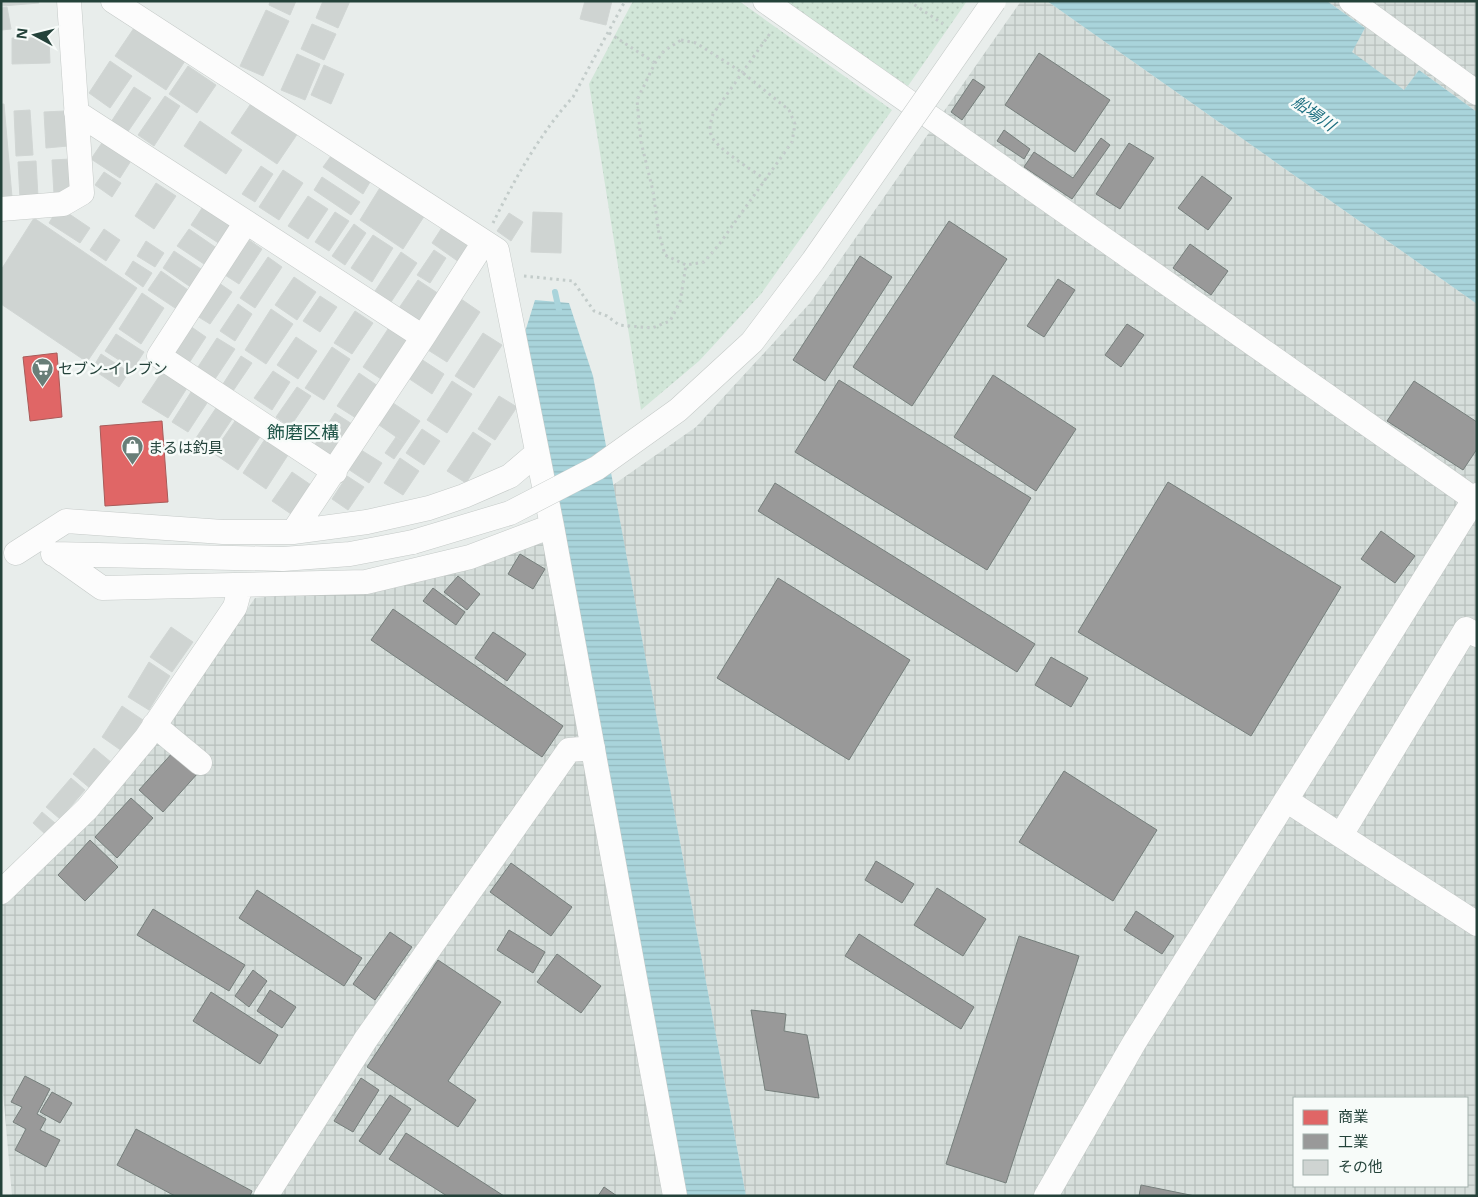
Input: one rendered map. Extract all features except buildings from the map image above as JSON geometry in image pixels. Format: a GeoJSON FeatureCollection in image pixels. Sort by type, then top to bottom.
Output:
{"type":"FeatureCollection","features":[{"type":"Feature","properties":{"kind":"street"},"geometry":{"type":"LineString","coordinates":[[1,209],[63,204],[82,194],[69,1]]}},
{"type":"Feature","properties":{"kind":"street"},"geometry":{"type":"LineString","coordinates":[[113,1],[497,250],[552,526],[675,1196]]}},
{"type":"Feature","properties":{"kind":"street"},"geometry":{"type":"LineString","coordinates":[[8,553],[283,559],[350,554],[413,542],[510,513],[597,468],[685,404],[752,342],[813,261],[994,1]]}},
{"type":"Feature","properties":{"kind":"street"},"geometry":{"type":"LineString","coordinates":[[1351,1],[1477,93]]}},
{"type":"Feature","properties":{"kind":"street"},"geometry":{"type":"LineString","coordinates":[[774,8],[1476,497],[1134,1043],[1046,1196]]}},
{"type":"Feature","properties":{"kind":"street"},"geometry":{"type":"LineString","coordinates":[[76,112],[423,337]]}},
{"type":"Feature","properties":{"kind":"street"},"geometry":{"type":"LineString","coordinates":[[246,222],[159,356],[334,472]]}},
{"type":"Feature","properties":{"kind":"street"},"geometry":{"type":"LineString","coordinates":[[293,532],[484,242]]}},
{"type":"Feature","properties":{"kind":"street"},"geometry":{"type":"LineString","coordinates":[[8,553],[66,521],[223,532],[293,532],[367,522],[430,508],[510,476],[538,453]]}},
{"type":"Feature","properties":{"kind":"street"},"geometry":{"type":"LineString","coordinates":[[54,554],[102,588],[366,582],[470,557],[552,526]]}},
{"type":"Feature","properties":{"kind":"street"},"geometry":{"type":"LineString","coordinates":[[1,892],[87,809],[154,725],[235,607],[241,585]]}},
{"type":"Feature","properties":{"kind":"street"},"geometry":{"type":"LineString","coordinates":[[1341,835],[1466,629],[1477,635]]}},
{"type":"Feature","properties":{"kind":"street"},"geometry":{"type":"LineString","coordinates":[[154,725],[200,763]]}},
{"type":"Feature","properties":{"kind":"street"},"geometry":{"type":"LineString","coordinates":[[266,1196],[366,1039],[569,750],[593,748]]}},
{"type":"Feature","properties":{"kind":"street"},"geometry":{"type":"LineString","coordinates":[[1286,800],[1477,924]]}},
{"type":"Feature","properties":{"kind":"path"},"geometry":{"type":"LineString","coordinates":[[484,242],[514,182],[562,109],[573,97],[625,1]]}},
{"type":"Feature","properties":{"kind":"path"},"geometry":{"type":"LineString","coordinates":[[909,1],[943,24]]}},
{"type":"Feature","properties":{"kind":"path"},"geometry":{"type":"LineString","coordinates":[[766,180],[719,146],[712,137],[710,126],[713,114],[742,73],[774,8]]}},
{"type":"Feature","properties":{"kind":"path"},"geometry":{"type":"LineString","coordinates":[[609,33],[655,62]]}},
{"type":"Feature","properties":{"kind":"path"},"geometry":{"type":"LineString","coordinates":[[682,40],[696,43],[742,73],[789,110],[795,124],[792,142],[718,246],[704,262],[686,265],[665,255],[659,234],[653,191],[641,142],[637,100],[655,62],[664,50],[682,40]]}},
{"type":"Feature","properties":{"kind":"path"},"geometry":{"type":"LineString","coordinates":[[503,278],[526,276],[573,281],[594,311],[607,316],[619,325],[652,328],[670,321],[680,302],[686,265]]}},
{"type":"Feature","properties":{"kind":"shaded area"},"geometry":{"type":"Polygon","coordinates":[[[1021,1],[1047,1],[1477,304],[1477,1196],[746,1196],[613,485],[696,427],[810,303],[1021,1]]]}},
{"type":"Feature","properties":{"kind":"shaded area"},"geometry":{"type":"Polygon","coordinates":[[[1327,1],[1477,1],[1477,112],[1419,70],[1404,91],[1351,52],[1365,28],[1327,1]]]}},
{"type":"Feature","properties":{"kind":"shaded area"},"geometry":{"type":"Polygon","coordinates":[[[560,522],[687,1196],[12,1196],[1,1068],[1,901],[155,740],[255,598],[393,585],[560,522]]]}},
{"type":"Feature","properties":{"kind":"green space"},"geometry":{"type":"Polygon","coordinates":[[[633,1],[739,1],[892,110],[761,294],[699,361],[641,410],[589,84],[633,1]]]}},
{"type":"Feature","properties":{"kind":"green space"},"geometry":{"type":"Polygon","coordinates":[[[783,1],[967,1],[908,86],[783,1]]]}},
{"type":"Feature","properties":{"kind":"water","name":"船場川"},"geometry":{"type":"Polygon","coordinates":[[[1047,1],[1327,1],[1365,28],[1352,52],[1404,90],[1419,70],[1477,112],[1477,304],[1047,1]]]}},
{"type":"Feature","properties":{"kind":"water"},"geometry":{"type":"Polygon","coordinates":[[[535,300],[569,303],[593,376],[746,1196],[687,1196],[525,332],[535,300]]]}},
{"type":"Feature","properties":{"kind":"waterway"},"geometry":{"type":"LineString","coordinates":[[555,292],[559,310]]}},
{"type":"Feature","properties":{"kind":"place","name":"セブン-イレブン"},"geometry":{"type":"Point","coordinates":[42,387]}},
{"type":"Feature","properties":{"kind":"place","name":"まるは釣具"},"geometry":{"type":"Point","coordinates":[132,466]}},
{"type":"Feature","properties":{"kind":"district","name":"飾磨区構"},"geometry":{"type":"Point","coordinates":[303,432]}}]}
